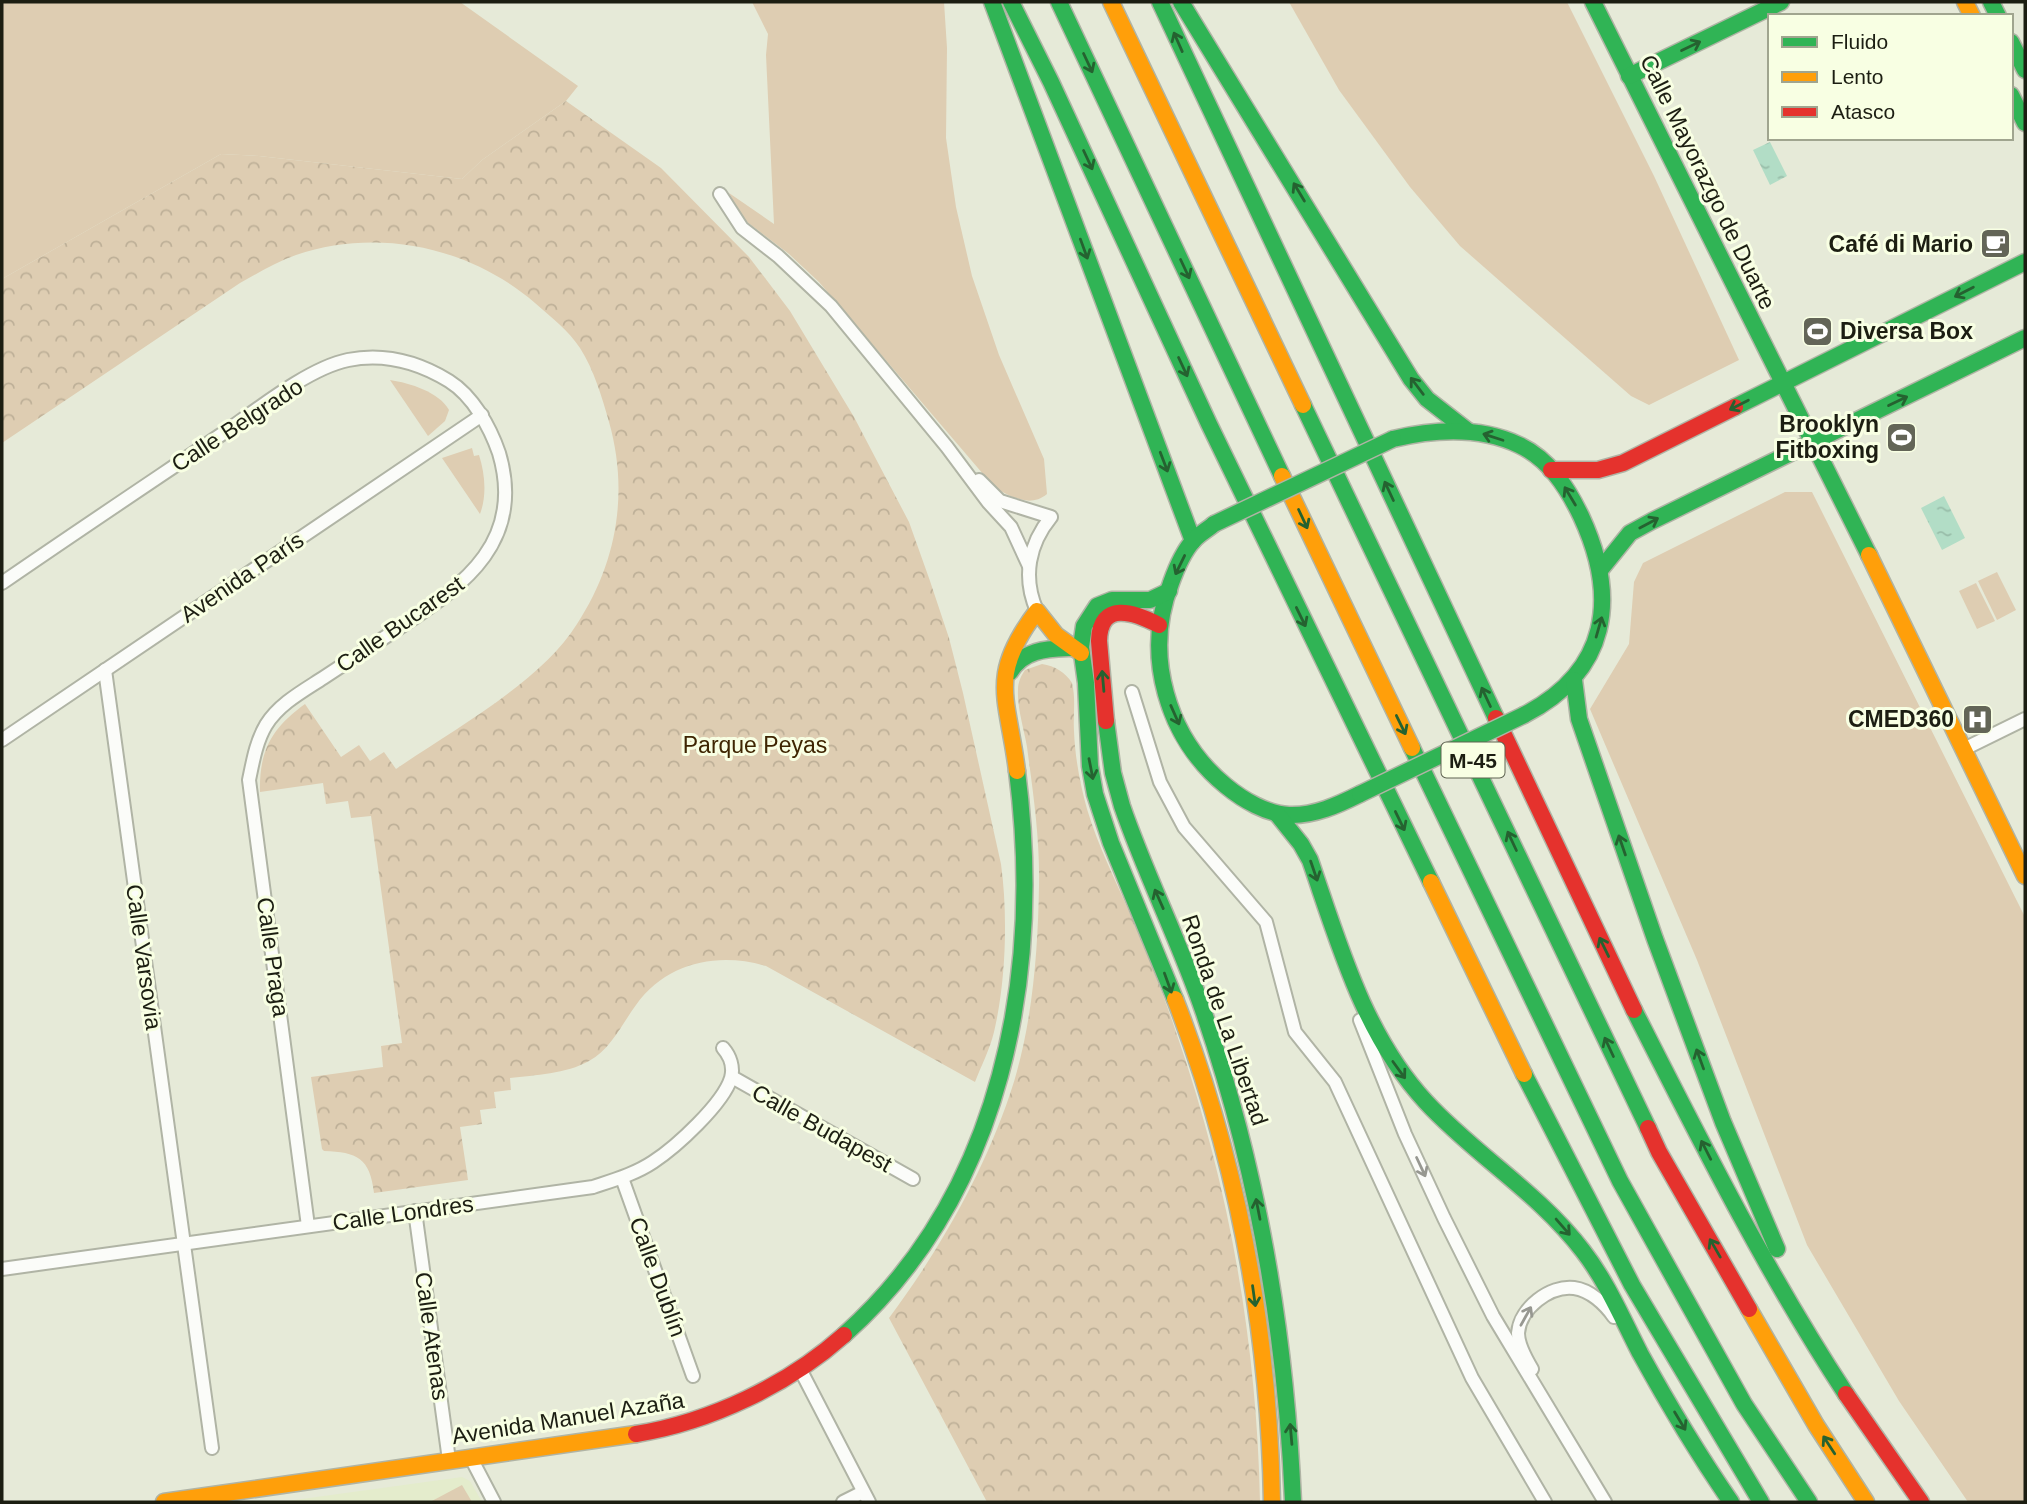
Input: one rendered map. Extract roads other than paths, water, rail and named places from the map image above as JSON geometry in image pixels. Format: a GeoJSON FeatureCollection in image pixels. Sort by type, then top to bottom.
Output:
{"type":"FeatureCollection","features":[{"type":"Feature","properties":{"kind":"main road"},"geometry":{"type":"LineString","coordinates":[[992,2],[1193,541]]}},
{"type":"Feature","properties":{"kind":"main road"},"geometry":{"type":"LineString","coordinates":[[1011,2],[1215,436],[1555,1139],[1632,1285],[1761,1502]]}},
{"type":"Feature","properties":{"kind":"main road","name":"M-45"},"geometry":{"type":"LineString","coordinates":[[1059,2],[1311,537],[1620,1181],[1744,1404],[1809,1502]]}},
{"type":"Feature","properties":{"kind":"main road","name":"M-45"},"geometry":{"type":"LineString","coordinates":[[1111,2],[1659,1152],[1816,1425],[1866,1502]]}},
{"type":"Feature","properties":{"kind":"main road"},"geometry":{"type":"LineString","coordinates":[[1160,2],[1654,1050],[1714,1167],[1812,1340],[1877,1441],[1921,1502]]}},
{"type":"Feature","properties":{"kind":"main road"},"geometry":{"type":"LineString","coordinates":[[1181,2],[1411,379],[1427,400],[1468,431]]}},
{"type":"Feature","properties":{"kind":"main road","name":"Calle Mayorazgo de Duarte"},"geometry":{"type":"LineString","coordinates":[[1593,2],[1814,443],[2025,876]]}},
{"type":"Feature","properties":{"kind":"main road"},"geometry":{"type":"LineString","coordinates":[[1629,76],[1781,2]]}},
{"type":"Feature","properties":{"kind":"main road"},"geometry":{"type":"LineString","coordinates":[[2013,46],[2025,70]]}},
{"type":"Feature","properties":{"kind":"main road"},"geometry":{"type":"LineString","coordinates":[[2013,99],[2025,123]]}},
{"type":"Feature","properties":{"kind":"main road"},"geometry":{"type":"LineString","coordinates":[[1551,470],[1598,470],[1623,463],[2025,262]]}},
{"type":"Feature","properties":{"kind":"main road"},"geometry":{"type":"LineString","coordinates":[[1601,569],[1630,533],[2025,338]]}},
{"type":"Feature","properties":{"kind":"main road","name":"M-45"},"geometry":{"type":"LineString","coordinates":[[1468,431],[1487,433],[1537,455],[1577,507],[1601,569],[1604,595],[1602,617],[1593,646],[1574,680],[1544,705],[1337,804],[1314,811],[1277,814],[1233,794],[1217,781],[1187,744],[1162,682],[1159,625],[1178,567],[1193,541],[1214,524],[1393,439],[1424,432],[1468,431]]}},
{"type":"Feature","properties":{"kind":"main road","name":"Ronda de La Libertad"},"geometry":{"type":"LineString","coordinates":[[1169,591],[1152,600],[1112,598],[1100,604],[1089,615],[1076,651],[1085,670],[1088,758],[1110,838],[1192,1046],[1227,1163],[1248,1260],[1260,1338],[1269,1417],[1272,1502]]}},
{"type":"Feature","properties":{"kind":"main road"},"geometry":{"type":"LineString","coordinates":[[1037,611],[1051,631],[1076,651]]}},
{"type":"Feature","properties":{"kind":"main road","name":"Avenida Manuel Azaña"},"geometry":{"type":"LineString","coordinates":[[169,1502],[619,1437],[688,1423],[719,1411],[800,1369],[847,1334],[875,1308],[921,1250],[962,1183],[993,1108],[1013,1027],[1023,952],[1026,881],[1021,796],[1004,685],[1005,669],[1020,635],[1037,611]]}},
{"type":"Feature","properties":{"kind":"main road","name":"Ronda de La Libertad"},"geometry":{"type":"LineString","coordinates":[[1159,625],[1130,613],[1116,612],[1104,619],[1100,629],[1099,648],[1107,737],[1116,785],[1135,843],[1177,939],[1198,996],[1254,1189],[1275,1304],[1286,1385],[1292,1448],[1293,1502]]}},
{"type":"Feature","properties":{"kind":"main road"},"geometry":{"type":"LineString","coordinates":[[1004,685],[1014,664],[1026,654],[1040,650],[1076,651]]}},
{"type":"Feature","properties":{"kind":"main road"},"geometry":{"type":"LineString","coordinates":[[1574,680],[1579,719],[1723,1122],[1770,1236],[1877,1441]]}},
{"type":"Feature","properties":{"kind":"main road"},"geometry":{"type":"LineString","coordinates":[[1277,814],[1310,860],[1345,966],[1367,1017],[1400,1072],[1452,1127],[1538,1200],[1560,1223],[1597,1272],[1670,1406],[1731,1502]]}},
{"type":"Feature","properties":{"kind":"street"},"geometry":{"type":"LineString","coordinates":[[720,194],[742,228],[778,256],[831,306],[1011,527],[1029,566]]}},
{"type":"Feature","properties":{"kind":"street","name":"Calle Belgrado"},"geometry":{"type":"LineString","coordinates":[[2,583],[271,401],[321,370],[344,361],[369,357],[390,358],[412,364],[450,381],[482,415]]}},
{"type":"Feature","properties":{"kind":"street","name":"Avenida París"},"geometry":{"type":"LineString","coordinates":[[2,740],[482,415]]}},
{"type":"Feature","properties":{"kind":"street","name":"Calle Bucarest"},"geometry":{"type":"LineString","coordinates":[[290,700],[439,601],[464,581],[483,559],[491,547],[502,517],[505,482],[496,444],[482,415]]}},
{"type":"Feature","properties":{"kind":"street"},"geometry":{"type":"LineString","coordinates":[[947,447],[1000,501],[1051,517],[1036,540],[1029,566],[1030,589],[1037,611]]}},
{"type":"Feature","properties":{"kind":"street","name":"Calle Varsovia"},"geometry":{"type":"LineString","coordinates":[[105,670],[212,1448]]}},
{"type":"Feature","properties":{"kind":"street"},"geometry":{"type":"LineString","coordinates":[[1132,692],[1160,782],[1184,827],[1266,922],[1295,1032],[1335,1082],[1472,1378],[1545,1502]]}},
{"type":"Feature","properties":{"kind":"street","name":"Calle Praga"},"geometry":{"type":"LineString","coordinates":[[290,700],[267,724],[254,752],[249,780],[309,1226]]}},
{"type":"Feature","properties":{"kind":"street"},"geometry":{"type":"LineString","coordinates":[[1964,749],[2025,719]]}},
{"type":"Feature","properties":{"kind":"street"},"geometry":{"type":"LineString","coordinates":[[1345,966],[1358,1014],[1376,1063],[1444,1218],[1499,1326],[1605,1502]]}},
{"type":"Feature","properties":{"kind":"street"},"geometry":{"type":"LineString","coordinates":[[723,1048],[732,1063],[732,1077]]}},
{"type":"Feature","properties":{"kind":"street","name":"Calle Londres"},"geometry":{"type":"LineString","coordinates":[[2,1269],[593,1187],[622,1178],[653,1162],[677,1144],[704,1118],[732,1077]]}},
{"type":"Feature","properties":{"kind":"street","name":"Calle Budapest"},"geometry":{"type":"LineString","coordinates":[[732,1077],[913,1179]]}},
{"type":"Feature","properties":{"kind":"street","name":"Calle Dublín"},"geometry":{"type":"LineString","coordinates":[[622,1178],[693,1376]]}},
{"type":"Feature","properties":{"kind":"street","name":"Calle Atenas"},"geometry":{"type":"LineString","coordinates":[[415,1211],[449,1461]]}},
{"type":"Feature","properties":{"kind":"street"},"geometry":{"type":"LineString","coordinates":[[1558,1423],[1521,1346],[1518,1333],[1528,1309],[1542,1297],[1557,1290],[1574,1288],[1589,1293],[1611,1312],[1641,1354]]}},
{"type":"Feature","properties":{"kind":"street"},"geometry":{"type":"LineString","coordinates":[[800,1369],[866,1497],[843,1502]]}},
{"type":"Feature","properties":{"kind":"street"},"geometry":{"type":"LineString","coordinates":[[471,1458],[494,1502]]}},
{"type":"Feature","properties":{"kind":"water"},"geometry":{"type":"Polygon","coordinates":[[[1770,142],[1787,176],[1770,185],[1753,150],[1770,142]]]}},
{"type":"Feature","properties":{"kind":"water"},"geometry":{"type":"Polygon","coordinates":[[[1944,496],[1965,538],[1942,550],[1921,508],[1944,496]]]}},
{"type":"Feature","properties":{"kind":"place","name":"Café di Mario"},"geometry":{"type":"Point","coordinates":[1996,244]}},
{"type":"Feature","properties":{"kind":"place","name":"Diversa Box"},"geometry":{"type":"Point","coordinates":[1817,331]}},
{"type":"Feature","properties":{"kind":"place","name":"Brooklyn Fitboxing"},"geometry":{"type":"Point","coordinates":[1902,437]}},
{"type":"Feature","properties":{"kind":"place","name":"CMED360"},"geometry":{"type":"Point","coordinates":[1977,719]}},
{"type":"Feature","properties":{"kind":"park label","name":"Parque Peyas"},"geometry":{"type":"Point","coordinates":[755,745]}}]}
